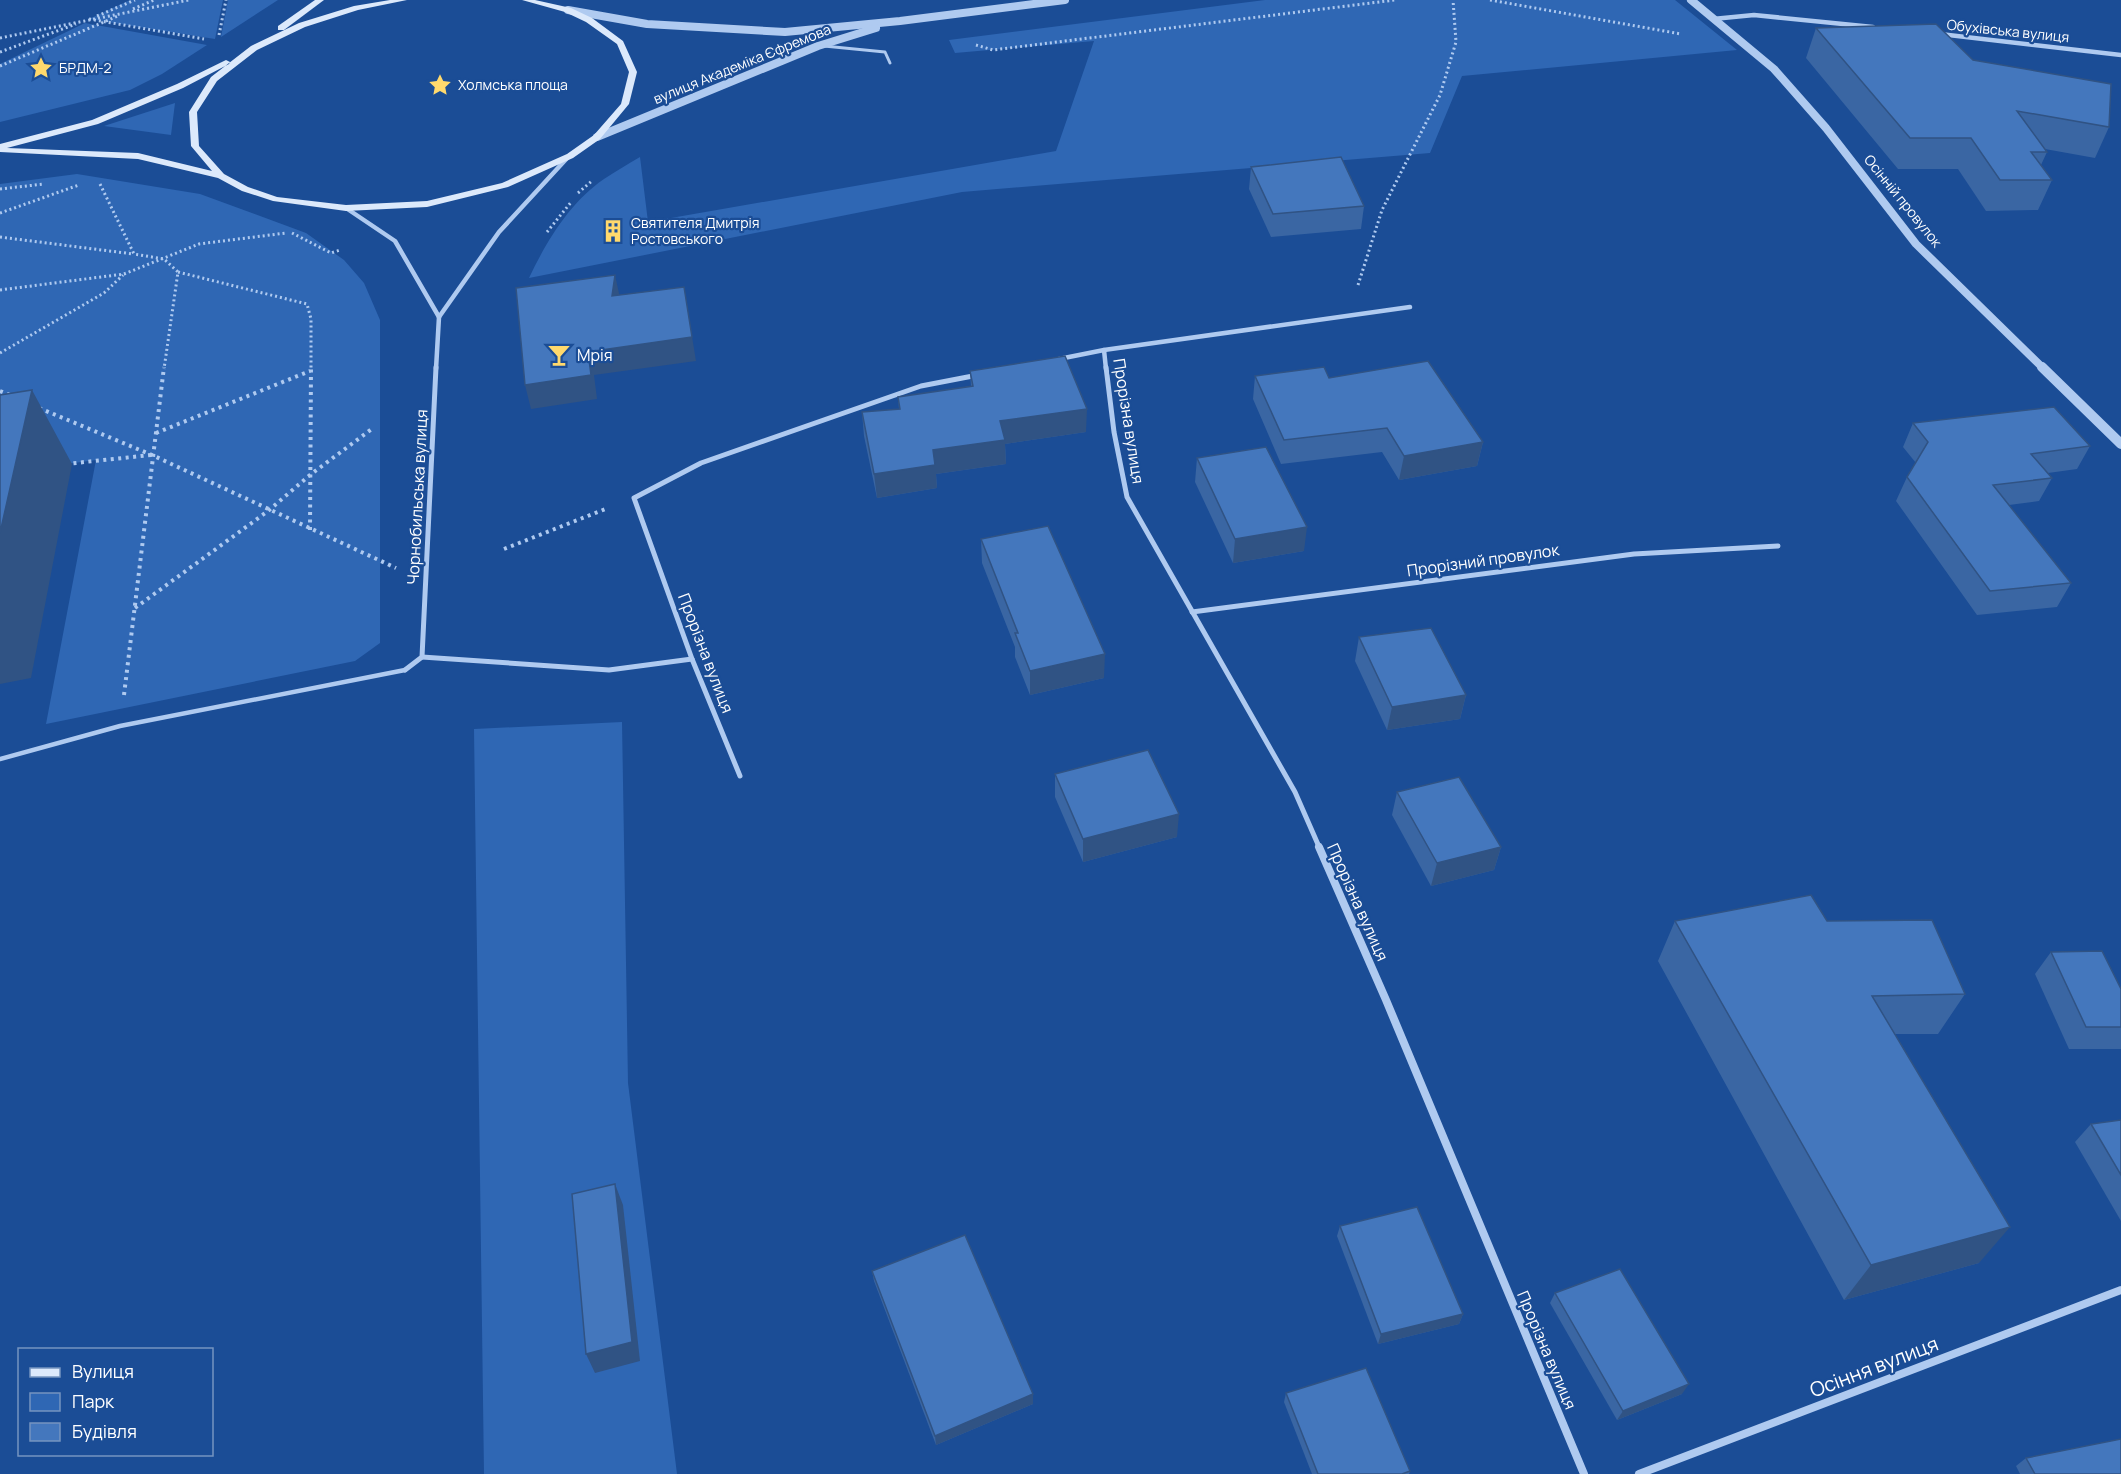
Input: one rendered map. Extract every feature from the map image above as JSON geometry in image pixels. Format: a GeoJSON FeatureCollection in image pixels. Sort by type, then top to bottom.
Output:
{"type":"FeatureCollection","features":[{"type":"Feature","properties":{"kind":"main road"},"geometry":{"type":"LineString","coordinates":[[221,176],[195,146],[193,112],[214,79],[320,0]]}},
{"type":"Feature","properties":{"kind":"main road"},"geometry":{"type":"LineString","coordinates":[[0,148],[95,122],[180,86],[302,25],[357,8],[403,0]]}},
{"type":"Feature","properties":{"kind":"main road"},"geometry":{"type":"LineString","coordinates":[[0,148],[138,156],[221,176],[245,189],[276,199],[346,208],[427,204],[474,194],[505,185],[570,156],[597,137],[625,104],[633,72],[620,43],[589,20],[568,10],[526,0]]}},
{"type":"Feature","properties":{"kind":"street","name":"вулиця Академіка Єфремова"},"geometry":{"type":"LineString","coordinates":[[568,10],[647,24],[785,32],[900,21],[1065,0]]}},
{"type":"Feature","properties":{"kind":"street","name":"Осінній провулок"},"geometry":{"type":"LineString","coordinates":[[1691,0],[1774,69],[1826,128],[1916,244],[2107,433],[2121,444]]}},
{"type":"Feature","properties":{"kind":"street"},"geometry":{"type":"LineString","coordinates":[[1713,19],[1754,15],[1885,28]]}},
{"type":"Feature","properties":{"kind":"street","name":"вулиця Академіка Єфремова"},"geometry":{"type":"LineString","coordinates":[[597,137],[818,45],[900,21]]}},
{"type":"Feature","properties":{"kind":"street","name":"Обухівська вулиця"},"geometry":{"type":"LineString","coordinates":[[1933,33],[2121,55]]}},
{"type":"Feature","properties":{"kind":"street"},"geometry":{"type":"LineString","coordinates":[[346,208],[395,241],[439,316],[500,232],[570,156]]}},
{"type":"Feature","properties":{"kind":"street","name":"Прорізна вулиця"},"geometry":{"type":"LineString","coordinates":[[1047,361],[1104,350],[1410,307]]}},
{"type":"Feature","properties":{"kind":"street","name":"Чорнобильська вулиця"},"geometry":{"type":"LineString","coordinates":[[422,657],[439,316]]}},
{"type":"Feature","properties":{"kind":"street","name":"Прорізна вулиця"},"geometry":{"type":"LineString","coordinates":[[1104,350],[1114,432],[1127,497],[1295,792],[1386,1000],[1584,1474]]}},
{"type":"Feature","properties":{"kind":"street"},"geometry":{"type":"LineString","coordinates":[[634,498],[701,463],[921,386],[990,372]]}},
{"type":"Feature","properties":{"kind":"street"},"geometry":{"type":"LineString","coordinates":[[2107,433],[2121,434]]}},
{"type":"Feature","properties":{"kind":"street","name":"Прорізна вулиця"},"geometry":{"type":"LineString","coordinates":[[634,498],[692,659],[740,776]]}},
{"type":"Feature","properties":{"kind":"street","name":"Прорізний провулок"},"geometry":{"type":"LineString","coordinates":[[1192,612],[1634,554],[1778,546]]}},
{"type":"Feature","properties":{"kind":"street"},"geometry":{"type":"LineString","coordinates":[[405,670],[422,657],[609,670],[692,659]]}},
{"type":"Feature","properties":{"kind":"street","name":"Осіння вулиця"},"geometry":{"type":"LineString","coordinates":[[1639,1474],[2121,1290]]}},
{"type":"Feature","properties":{"kind":"lane"},"geometry":{"type":"LineString","coordinates":[[818,45],[885,52],[890,63]]}},
{"type":"Feature","properties":{"kind":"lane"},"geometry":{"type":"LineString","coordinates":[[0,759],[120,726],[405,670]]}},
{"type":"Feature","properties":{"kind":"path"},"geometry":{"type":"LineString","coordinates":[[0,52],[135,0]]}},
{"type":"Feature","properties":{"kind":"path"},"geometry":{"type":"LineString","coordinates":[[0,66],[154,0]]}},
{"type":"Feature","properties":{"kind":"path"},"geometry":{"type":"LineString","coordinates":[[0,38],[189,0]]}},
{"type":"Feature","properties":{"kind":"path"},"geometry":{"type":"LineString","coordinates":[[218,41],[226,0]]}},
{"type":"Feature","properties":{"kind":"path"},"geometry":{"type":"LineString","coordinates":[[968,42],[993,50],[1395,0]]}},
{"type":"Feature","properties":{"kind":"path"},"geometry":{"type":"LineString","coordinates":[[1330,317],[1358,287],[1382,210],[1440,95],[1456,42],[1453,0]]}},
{"type":"Feature","properties":{"kind":"path"},"geometry":{"type":"LineString","coordinates":[[1490,0],[1689,35]]}},
{"type":"Feature","properties":{"kind":"path"},"geometry":{"type":"LineString","coordinates":[[89,19],[207,39]]}},
{"type":"Feature","properties":{"kind":"path"},"geometry":{"type":"LineString","coordinates":[[547,232],[576,195],[600,174]]}},
{"type":"Feature","properties":{"kind":"path"},"geometry":{"type":"LineString","coordinates":[[106,180],[97,178],[134,254]]}},
{"type":"Feature","properties":{"kind":"path"},"geometry":{"type":"LineString","coordinates":[[0,213],[86,181],[75,181]]}},
{"type":"Feature","properties":{"kind":"path"},"geometry":{"type":"LineString","coordinates":[[0,189],[54,183]]}},
{"type":"Feature","properties":{"kind":"path"},"geometry":{"type":"LineString","coordinates":[[279,228],[331,253],[340,250]]}},
{"type":"Feature","properties":{"kind":"path"},"geometry":{"type":"LineString","coordinates":[[0,290],[124,274],[200,244],[290,232]]}},
{"type":"Feature","properties":{"kind":"path"},"geometry":{"type":"LineString","coordinates":[[0,237],[164,259],[178,272],[307,304],[311,319],[310,530]]}},
{"type":"Feature","properties":{"kind":"path"},"geometry":{"type":"LineString","coordinates":[[120,726],[152,454],[178,272]]}},
{"type":"Feature","properties":{"kind":"path"},"geometry":{"type":"LineString","coordinates":[[0,353],[104,293],[124,274]]}},
{"type":"Feature","properties":{"kind":"path"},"geometry":{"type":"LineString","coordinates":[[156,433],[310,371]]}},
{"type":"Feature","properties":{"kind":"path"},"geometry":{"type":"LineString","coordinates":[[0,391],[19,399]]}},
{"type":"Feature","properties":{"kind":"path"},"geometry":{"type":"LineString","coordinates":[[29,404],[152,454],[310,530],[426,581]]}},
{"type":"Feature","properties":{"kind":"path"},"geometry":{"type":"LineString","coordinates":[[135,608],[268,510],[373,428]]}},
{"type":"Feature","properties":{"kind":"path"},"geometry":{"type":"LineString","coordinates":[[59,464],[152,454]]}},
{"type":"Feature","properties":{"kind":"path"},"geometry":{"type":"LineString","coordinates":[[504,549],[634,498]]}},
{"type":"Feature","properties":{"kind":"green space"},"geometry":{"type":"Polygon","coordinates":[[[130,0],[223,0],[215,39],[89,19],[130,0]]]}},
{"type":"Feature","properties":{"kind":"green space"},"geometry":{"type":"Polygon","coordinates":[[[228,0],[278,0],[221,37],[228,0]]]}},
{"type":"Feature","properties":{"kind":"green space"},"geometry":{"type":"Polygon","coordinates":[[[1265,0],[1675,0],[1737,50],[1462,76],[1430,153],[962,192],[529,278],[551,237],[580,199],[604,179],[640,157],[648,222],[1056,151],[1094,41],[955,53],[949,40],[1265,0]]]}},
{"type":"Feature","properties":{"kind":"green space"},"geometry":{"type":"Polygon","coordinates":[[[85,23],[207,45],[162,74],[130,90],[0,122],[0,64],[85,23]]]}},
{"type":"Feature","properties":{"kind":"green space"},"geometry":{"type":"Polygon","coordinates":[[[175,103],[171,135],[104,126],[175,103]]]}},
{"type":"Feature","properties":{"kind":"green space"},"geometry":{"type":"Polygon","coordinates":[[[77,174],[200,194],[306,233],[344,260],[364,283],[380,320],[380,643],[355,661],[46,724],[96,460],[0,473],[0,184],[77,174]]]}},
{"type":"Feature","properties":{"kind":"green space"},"geometry":{"type":"Polygon","coordinates":[[[622,722],[628,1083],[677,1474],[484,1474],[474,729],[622,722]]]}},
{"type":"Feature","properties":{"kind":"building"},"geometry":{"type":"Polygon","coordinates":[[[1936,24],[1973,60],[2111,84],[2109,127],[2017,111],[2047,152],[2031,152],[2052,180],[2000,180],[1971,138],[1910,138],[1816,28],[1936,24]]]}},
{"type":"Feature","properties":{"kind":"building"},"geometry":{"type":"Polygon","coordinates":[[[1341,157],[1364,206],[1273,214],[1251,167],[1341,157]]]}},
{"type":"Feature","properties":{"kind":"building"},"geometry":{"type":"Polygon","coordinates":[[[615,275],[612,296],[684,287],[692,337],[588,352],[591,375],[525,385],[516,288],[615,275]]]}},
{"type":"Feature","properties":{"kind":"building"},"geometry":{"type":"Polygon","coordinates":[[[1065,356],[1087,409],[1000,421],[1005,440],[933,450],[935,465],[874,474],[862,412],[900,409],[898,397],[973,386],[970,371],[1065,356]]]}},
{"type":"Feature","properties":{"kind":"building"},"geometry":{"type":"Polygon","coordinates":[[[1428,361],[1483,442],[1404,456],[1387,428],[1284,440],[1255,376],[1324,367],[1329,378],[1428,361]]]}},
{"type":"Feature","properties":{"kind":"building"},"geometry":{"type":"Polygon","coordinates":[[[32,390],[0,533],[0,395],[32,390]]]}},
{"type":"Feature","properties":{"kind":"building"},"geometry":{"type":"Polygon","coordinates":[[[2054,407],[2090,446],[2031,454],[2052,478],[1993,485],[2071,583],[1990,591],[1907,477],[1928,442],[1913,423],[2054,407]]]}},
{"type":"Feature","properties":{"kind":"building"},"geometry":{"type":"Polygon","coordinates":[[[1266,447],[1307,527],[1235,539],[1197,458],[1266,447]]]}},
{"type":"Feature","properties":{"kind":"building"},"geometry":{"type":"Polygon","coordinates":[[[1048,526],[1105,654],[1030,671],[1015,633],[1018,633],[981,539],[1048,526]]]}},
{"type":"Feature","properties":{"kind":"building"},"geometry":{"type":"Polygon","coordinates":[[[1431,628],[1466,695],[1392,707],[1359,637],[1431,628]]]}},
{"type":"Feature","properties":{"kind":"building"},"geometry":{"type":"Polygon","coordinates":[[[1148,750],[1179,814],[1083,839],[1055,774],[1148,750]]]}},
{"type":"Feature","properties":{"kind":"building"},"geometry":{"type":"Polygon","coordinates":[[[1459,777],[1501,847],[1437,863],[1397,792],[1459,777]]]}},
{"type":"Feature","properties":{"kind":"building"},"geometry":{"type":"Polygon","coordinates":[[[1811,895],[1827,921],[1932,920],[1965,994],[1872,996],[2010,1227],[1871,1265],[1675,921],[1811,895]]]}},
{"type":"Feature","properties":{"kind":"building"},"geometry":{"type":"Polygon","coordinates":[[[2102,951],[2121,989],[2121,1027],[2086,1027],[2051,952],[2102,951]]]}},
{"type":"Feature","properties":{"kind":"building"},"geometry":{"type":"Polygon","coordinates":[[[2121,1120],[2121,1175],[2091,1124],[2121,1120]]]}},
{"type":"Feature","properties":{"kind":"building"},"geometry":{"type":"Polygon","coordinates":[[[615,1184],[632,1342],[586,1354],[572,1194],[615,1184]]]}},
{"type":"Feature","properties":{"kind":"building"},"geometry":{"type":"Polygon","coordinates":[[[1417,1207],[1463,1314],[1381,1334],[1340,1226],[1417,1207]]]}},
{"type":"Feature","properties":{"kind":"building"},"geometry":{"type":"Polygon","coordinates":[[[965,1235],[1033,1394],[935,1436],[872,1271],[965,1235]]]}},
{"type":"Feature","properties":{"kind":"building"},"geometry":{"type":"Polygon","coordinates":[[[1620,1269],[1689,1384],[1623,1411],[1555,1293],[1620,1269]]]}},
{"type":"Feature","properties":{"kind":"building"},"geometry":{"type":"Polygon","coordinates":[[[1366,1368],[1410,1471],[1402,1474],[1318,1474],[1286,1393],[1366,1368]]]}},
{"type":"Feature","properties":{"kind":"building"},"geometry":{"type":"Polygon","coordinates":[[[2121,1439],[2121,1474],[2035,1474],[2026,1458],[2121,1439]]]}},
{"type":"Feature","properties":{"kind":"place","name":"БРДМ-2"},"geometry":{"type":"Point","coordinates":[41,68]}},
{"type":"Feature","properties":{"kind":"place","name":"Холмська площа"},"geometry":{"type":"Point","coordinates":[440,85]}},
{"type":"Feature","properties":{"kind":"place","name":"Святителя Дмитрія Ростовського"},"geometry":{"type":"Point","coordinates":[613,231]}},
{"type":"Feature","properties":{"kind":"place","name":"Мрія"},"geometry":{"type":"Point","coordinates":[559,355]}}]}
